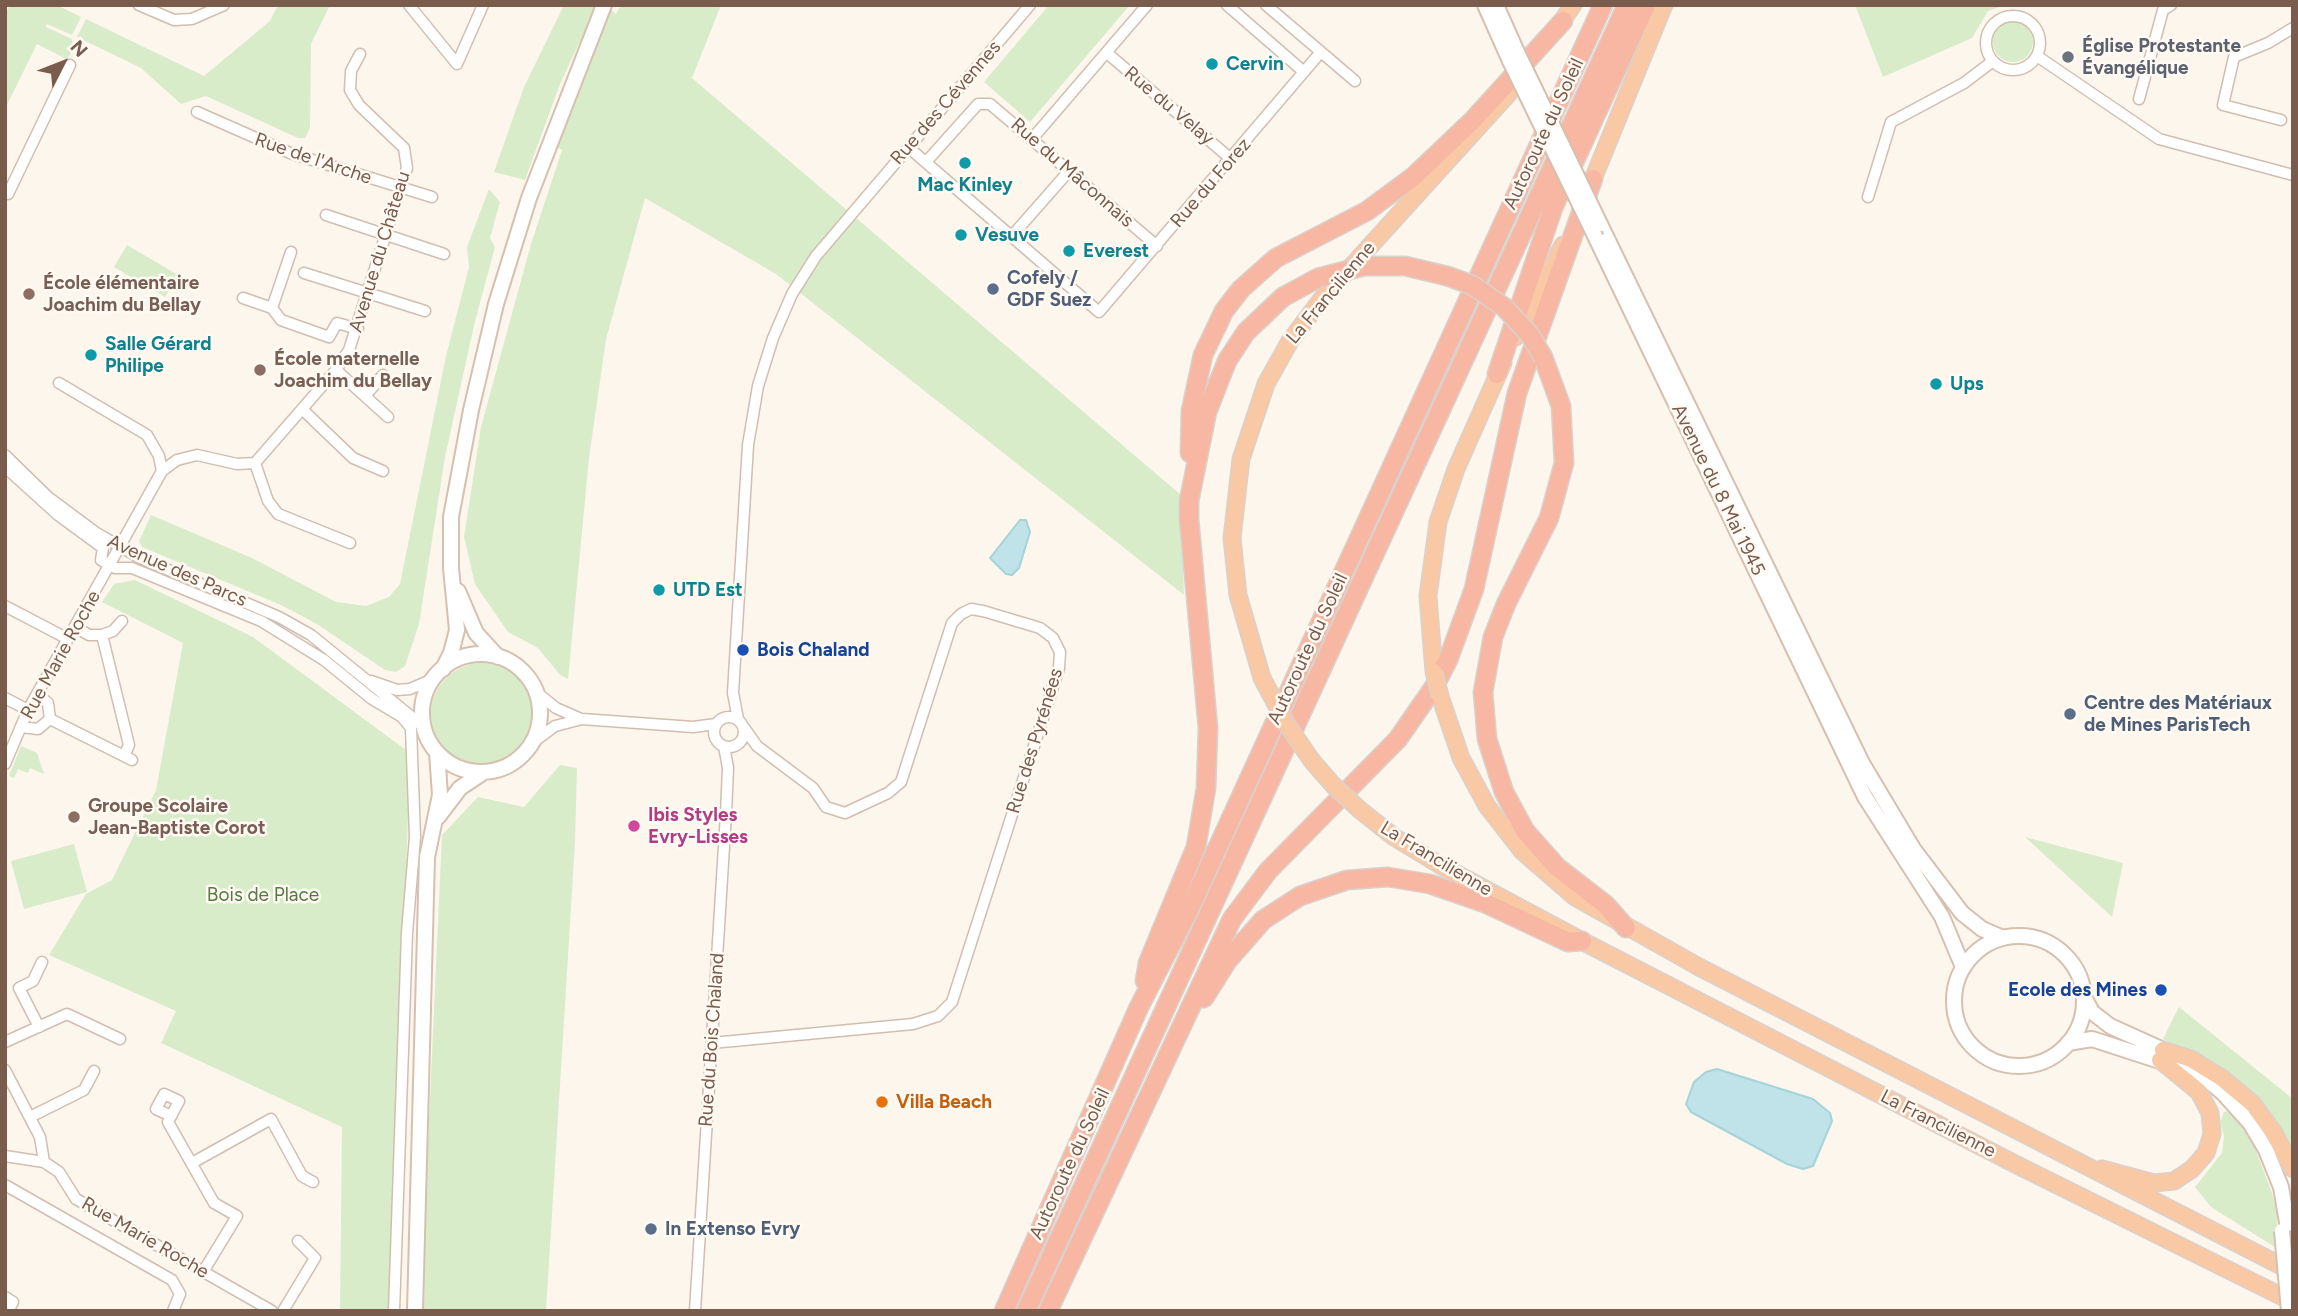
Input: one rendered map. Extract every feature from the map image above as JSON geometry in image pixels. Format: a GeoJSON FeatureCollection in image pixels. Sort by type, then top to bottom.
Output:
{"type":"FeatureCollection","features":[{"type":"Feature","properties":{"kind":"highway","name":"La Francilienne"},"geometry":{"type":"LineString","coordinates":[[1573,5],[1511,90],[1321,300],[1290,341],[1266,384],[1241,459],[1233,538],[1238,595],[1262,678],[1286,723],[1312,761],[1360,810],[1394,837],[1440,866],[1582,942],[2276,1296],[2293,1302]]}},
{"type":"Feature","properties":{"kind":"highway","name":"Autoroute du Soleil"},"geometry":{"type":"LineString","coordinates":[[1004,1311],[1139,1007],[1190,908],[1603,5]]}},
{"type":"Feature","properties":{"kind":"highway","name":"Autoroute du Soleil"},"geometry":{"type":"LineString","coordinates":[[1027,1311],[1627,5]]}},
{"type":"Feature","properties":{"kind":"highway"},"geometry":{"type":"LineString","coordinates":[[1497,374],[1553,208],[1646,5]]}},
{"type":"Feature","properties":{"kind":"highway","name":"La Francilienne"},"geometry":{"type":"LineString","coordinates":[[1664,5],[1593,179],[1497,374],[1456,469],[1434,540],[1428,614],[1434,672],[1468,774],[1509,837],[1563,888],[1626,928],[2293,1273]]}},
{"type":"Feature","properties":{"kind":"highway"},"geometry":{"type":"LineString","coordinates":[[1139,1007],[1149,963],[1196,847],[1206,788],[1208,728],[1191,570],[1189,501],[1194,394],[1208,344],[1232,300],[1250,279],[1276,258],[1367,211],[1413,177],[1473,120],[1563,21]]}},
{"type":"Feature","properties":{"kind":"highway"},"geometry":{"type":"LineString","coordinates":[[1048,1311],[1152,1093],[1208,965],[1242,903],[1286,851],[1398,739],[1434,687],[1448,660],[1474,589],[1517,393],[1593,179]]}},
{"type":"Feature","properties":{"kind":"highway"},"geometry":{"type":"LineString","coordinates":[[1189,501],[1207,412],[1227,361],[1246,331],[1266,310],[1293,290],[1318,278],[1364,266],[1405,266],[1472,285],[1504,307],[1530,335],[1543,357],[1555,387],[1564,426],[1562,472],[1549,518],[1506,604],[1493,637],[1484,684],[1485,727],[1495,771],[1525,831],[1557,867],[1606,905],[1626,928]]}},
{"type":"Feature","properties":{"kind":"highway"},"geometry":{"type":"LineString","coordinates":[[1152,1093],[1207,992],[1237,947],[1274,911],[1315,889],[1361,878],[1405,879],[1430,884],[1485,903],[1568,942],[1582,942]]}},
{"type":"Feature","properties":{"kind":"highway"},"geometry":{"type":"LineString","coordinates":[[2089,1168],[2114,1170],[2154,1183],[2174,1181],[2193,1169],[2206,1153],[2212,1134],[2210,1113],[2199,1092],[2161,1055]]}},
{"type":"Feature","properties":{"kind":"highway"},"geometry":{"type":"LineString","coordinates":[[2161,1055],[2191,1059],[2222,1078],[2253,1104],[2274,1133],[2293,1169]]}},
{"type":"Feature","properties":{"kind":"highway"},"geometry":{"type":"LineString","coordinates":[[2276,1296],[2281,1304],[2291,1311]]}},
{"type":"Feature","properties":{"kind":"main road"},"geometry":{"type":"LineString","coordinates":[[484,772],[464,769],[438,752],[424,727],[424,701],[452,653],[457,631],[451,568],[451,517],[471,410],[496,304],[529,198],[604,5]]}},
{"type":"Feature","properties":{"kind":"main road","name":"Avenue du 8 Mai 1945"},"geometry":{"type":"LineString","coordinates":[[1485,5],[1513,56],[1862,762],[1914,850],[1962,913],[1982,929],[2003,938],[2030,937],[2062,953],[2074,967],[2092,1012],[2110,1026],[2161,1055],[2195,1069],[2250,1123],[2266,1150],[2281,1188],[2291,1311]]}},
{"type":"Feature","properties":{"kind":"main road","name":"Avenue du 8 Mai 1945"},"geometry":{"type":"LineString","coordinates":[[1496,5],[1513,56]]}},
{"type":"Feature","properties":{"kind":"main road","name":"Avenue du 8 Mai 1945"},"geometry":{"type":"LineString","coordinates":[[1598,231],[1865,797],[1942,917],[1963,967],[1954,1001],[1963,1034],[1974,1048],[1996,1061],[2022,1066],[2055,1055],[2068,1044],[2092,1039],[2161,1055]]}},
{"type":"Feature","properties":{"kind":"main road"},"geometry":{"type":"LineString","coordinates":[[432,828],[460,788],[484,772],[515,761],[532,743],[540,717],[536,692],[523,672],[498,657],[471,624],[451,568]]}},
{"type":"Feature","properties":{"kind":"main road"},"geometry":{"type":"LineString","coordinates":[[438,674],[467,656],[498,657]]}},
{"type":"Feature","properties":{"kind":"main road"},"geometry":{"type":"LineString","coordinates":[[415,1311],[427,857],[439,795],[438,752]]}},
{"type":"Feature","properties":{"kind":"main road"},"geometry":{"type":"LineString","coordinates":[[1963,967],[1987,944],[2003,938]]}},
{"type":"Feature","properties":{"kind":"main road"},"geometry":{"type":"LineString","coordinates":[[2068,1044],[2077,1029],[2083,995]]}},
{"type":"Feature","properties":{"kind":"main road","name":"Avenue du 8 Mai 1945"},"geometry":{"type":"LineString","coordinates":[[2286,1232],[2293,1273]]}},
{"type":"Feature","properties":{"kind":"street"},"geometry":{"type":"LineString","coordinates":[[139,5],[174,20],[192,19],[224,5]]}},
{"type":"Feature","properties":{"kind":"street"},"geometry":{"type":"LineString","coordinates":[[409,5],[457,64],[483,5]]}},
{"type":"Feature","properties":{"kind":"street","name":"Rue des Cévennes"},"geometry":{"type":"LineString","coordinates":[[733,692],[748,446],[760,377],[792,294],[816,256],[1031,5]]}},
{"type":"Feature","properties":{"kind":"street"},"geometry":{"type":"LineString","coordinates":[[1032,139],[1147,5]]}},
{"type":"Feature","properties":{"kind":"street"},"geometry":{"type":"LineString","coordinates":[[1227,5],[1304,72]]}},
{"type":"Feature","properties":{"kind":"street"},"geometry":{"type":"LineString","coordinates":[[1266,5],[1355,81]]}},
{"type":"Feature","properties":{"kind":"street"},"geometry":{"type":"LineString","coordinates":[[2139,99],[2163,10],[2171,5]]}},
{"type":"Feature","properties":{"kind":"street"},"geometry":{"type":"LineString","coordinates":[[2021,11],[2038,31],[2040,39],[2037,56],[2018,70],[2002,68],[1993,61],[1986,48],[1989,31],[2001,18],[2021,11]]}},
{"type":"Feature","properties":{"kind":"street"},"geometry":{"type":"LineString","coordinates":[[2281,120],[2223,104],[2234,57],[2268,44],[2293,28]]}},
{"type":"Feature","properties":{"kind":"street","name":"Rue du Velay"},"geometry":{"type":"LineString","coordinates":[[1107,53],[1231,159]]}},
{"type":"Feature","properties":{"kind":"street","name":"Rue du Forez"},"geometry":{"type":"LineString","coordinates":[[1012,237],[1098,312],[1320,53]]}},
{"type":"Feature","properties":{"kind":"street","name":"Avenue du Château"},"geometry":{"type":"LineString","coordinates":[[255,463],[337,370],[358,329],[402,189],[407,168],[404,148],[359,105],[350,90],[351,71],[360,54]]}},
{"type":"Feature","properties":{"kind":"street"},"geometry":{"type":"LineString","coordinates":[[2037,56],[2159,139],[2293,175]]}},
{"type":"Feature","properties":{"kind":"street"},"geometry":{"type":"LineString","coordinates":[[1868,197],[1891,122],[1964,83],[1993,61]]}},
{"type":"Feature","properties":{"kind":"street"},"geometry":{"type":"LineString","coordinates":[[5,194],[8,194],[70,65]]}},
{"type":"Feature","properties":{"kind":"street","name":"Rue des Cévennes"},"geometry":{"type":"LineString","coordinates":[[926,162],[978,104],[986,103]]}},
{"type":"Feature","properties":{"kind":"street","name":"Rue du Mâconnais"},"geometry":{"type":"LineString","coordinates":[[986,103],[1157,246]]}},
{"type":"Feature","properties":{"kind":"street","name":"Rue de l'Arche"},"geometry":{"type":"LineString","coordinates":[[197,112],[290,153],[432,197]]}},
{"type":"Feature","properties":{"kind":"street"},"geometry":{"type":"LineString","coordinates":[[908,147],[1012,237],[1069,171]]}},
{"type":"Feature","properties":{"kind":"street"},"geometry":{"type":"LineString","coordinates":[[326,215],[444,254]]}},
{"type":"Feature","properties":{"kind":"street"},"geometry":{"type":"LineString","coordinates":[[272,308],[291,252]]}},
{"type":"Feature","properties":{"kind":"street"},"geometry":{"type":"LineString","coordinates":[[304,273],[425,311]]}},
{"type":"Feature","properties":{"kind":"street"},"geometry":{"type":"LineString","coordinates":[[243,298],[272,308],[281,320],[329,337],[337,323],[358,329]]}},
{"type":"Feature","properties":{"kind":"street"},"geometry":{"type":"LineString","coordinates":[[337,370],[388,417]]}},
{"type":"Feature","properties":{"kind":"street"},"geometry":{"type":"LineString","coordinates":[[365,396],[383,375]]}},
{"type":"Feature","properties":{"kind":"street"},"geometry":{"type":"LineString","coordinates":[[59,383],[147,435],[159,456],[162,471]]}},
{"type":"Feature","properties":{"kind":"street"},"geometry":{"type":"LineString","coordinates":[[303,410],[353,458],[383,471]]}},
{"type":"Feature","properties":{"kind":"street"},"geometry":{"type":"LineString","coordinates":[[366,464],[369,451]]}},
{"type":"Feature","properties":{"kind":"street","name":"Avenue des Parcs"},"geometry":{"type":"LineString","coordinates":[[5,455],[74,519],[120,548],[279,617],[311,635],[424,727]]}},
{"type":"Feature","properties":{"kind":"street"},"geometry":{"type":"LineString","coordinates":[[120,548],[162,471],[177,460],[197,455],[237,464],[255,463],[268,501],[278,514],[350,543]]}},
{"type":"Feature","properties":{"kind":"street"},"geometry":{"type":"LineString","coordinates":[[5,467],[58,515],[103,548],[101,560],[111,565],[132,568],[261,621],[324,660],[372,699],[402,717],[411,728],[415,837],[407,933],[394,1311]]}},
{"type":"Feature","properties":{"kind":"street","name":"Rue Marie Roche"},"geometry":{"type":"LineString","coordinates":[[5,764],[28,710],[120,548]]}},
{"type":"Feature","properties":{"kind":"street"},"geometry":{"type":"LineString","coordinates":[[5,606],[68,639]]}},
{"type":"Feature","properties":{"kind":"street","name":"Rue des Pyrénées"},"geometry":{"type":"LineString","coordinates":[[712,1043],[913,1024],[939,1016],[952,1002],[1059,668],[1058,645],[1040,628],[984,611],[971,610],[961,614],[952,624],[901,782],[893,790],[845,813],[825,807],[803,780],[757,746],[738,719]]}},
{"type":"Feature","properties":{"kind":"street"},"geometry":{"type":"LineString","coordinates":[[75,627],[89,635],[102,635],[113,631],[122,621]]}},
{"type":"Feature","properties":{"kind":"street"},"geometry":{"type":"LineString","coordinates":[[50,719],[128,758],[129,745],[102,635]]}},
{"type":"Feature","properties":{"kind":"street","name":"Avenue des Parcs"},"geometry":{"type":"LineString","coordinates":[[359,674],[381,687],[397,690],[410,689],[438,674]]}},
{"type":"Feature","properties":{"kind":"street"},"geometry":{"type":"LineString","coordinates":[[536,692],[556,708],[582,719]]}},
{"type":"Feature","properties":{"kind":"street"},"geometry":{"type":"LineString","coordinates":[[532,743],[555,726],[582,719],[693,727],[738,719],[733,692]]}},
{"type":"Feature","properties":{"kind":"street","name":"Rue du Bois Chaland"},"geometry":{"type":"LineString","coordinates":[[728,768],[720,743],[720,721],[733,692]]}},
{"type":"Feature","properties":{"kind":"street"},"geometry":{"type":"LineString","coordinates":[[38,695],[48,704],[50,719]]}},
{"type":"Feature","properties":{"kind":"street"},"geometry":{"type":"LineString","coordinates":[[5,698],[28,710]]}},
{"type":"Feature","properties":{"kind":"street"},"geometry":{"type":"LineString","coordinates":[[22,727],[38,729],[50,719]]}},
{"type":"Feature","properties":{"kind":"street"},"geometry":{"type":"LineString","coordinates":[[693,727],[720,743],[757,746]]}},
{"type":"Feature","properties":{"kind":"street","name":"Rue du Bois Chaland"},"geometry":{"type":"LineString","coordinates":[[695,1311],[728,768],[745,729]]}},
{"type":"Feature","properties":{"kind":"street"},"geometry":{"type":"LineString","coordinates":[[39,1027],[19,988],[33,981],[42,962]]}},
{"type":"Feature","properties":{"kind":"street"},"geometry":{"type":"LineString","coordinates":[[5,1042],[66,1014],[120,1039]]}},
{"type":"Feature","properties":{"kind":"street"},"geometry":{"type":"LineString","coordinates":[[5,1070],[40,1137],[44,1162],[5,1156]]}},
{"type":"Feature","properties":{"kind":"street"},"geometry":{"type":"LineString","coordinates":[[30,1117],[85,1090],[94,1070]]}},
{"type":"Feature","properties":{"kind":"street"},"geometry":{"type":"LineString","coordinates":[[171,1116],[169,1122],[214,1203],[237,1216],[204,1272]]}},
{"type":"Feature","properties":{"kind":"street"},"geometry":{"type":"LineString","coordinates":[[192,1163],[271,1119],[302,1176],[313,1182]]}},
{"type":"Feature","properties":{"kind":"street","name":"Rue Marie Roche"},"geometry":{"type":"LineString","coordinates":[[44,1162],[59,1172],[76,1199],[89,1208],[272,1311]]}},
{"type":"Feature","properties":{"kind":"street"},"geometry":{"type":"LineString","coordinates":[[5,1185],[172,1280],[180,1294],[173,1311]]}},
{"type":"Feature","properties":{"kind":"street"},"geometry":{"type":"LineString","coordinates":[[283,1311],[315,1258],[298,1241]]}},
{"type":"Feature","properties":{"kind":"street"},"geometry":{"type":"LineString","coordinates":[[5,1297],[13,1301],[8,1311]]}},
{"type":"Feature","properties":{"kind":"green space"},"geometry":{"type":"Polygon","coordinates":[[[10,5],[57,5],[81,17],[72,35],[47,24],[46,27],[72,39],[74,51],[66,59],[37,44],[5,109],[5,14],[10,5]]]}},
{"type":"Feature","properties":{"kind":"green space"},"geometry":{"type":"Polygon","coordinates":[[[278,5],[330,5],[311,44],[310,128],[305,138],[298,138],[206,96],[181,104],[141,68],[77,37],[86,19],[204,76],[270,21],[278,5]]]}},
{"type":"Feature","properties":{"kind":"green space"},"geometry":{"type":"Polygon","coordinates":[[[564,5],[597,5],[560,84],[525,180],[494,172],[524,87],[564,5]]]}},
{"type":"Feature","properties":{"kind":"green space"},"geometry":{"type":"Polygon","coordinates":[[[621,5],[721,5],[692,78],[1181,495],[1184,595],[776,274],[645,198],[606,339],[589,458],[568,679],[560,675],[538,648],[508,632],[475,584],[464,537],[481,427],[531,244],[562,150],[551,143],[607,6],[616,14],[621,5]]]}},
{"type":"Feature","properties":{"kind":"green space"},"geometry":{"type":"Polygon","coordinates":[[[1049,5],[1130,5],[1030,122],[984,82],[1049,5]]]}},
{"type":"Feature","properties":{"kind":"green space"},"geometry":{"type":"Polygon","coordinates":[[[1855,5],[2006,5],[1988,11],[1972,38],[1883,77],[1855,5]]]}},
{"type":"Feature","properties":{"kind":"green space"},"geometry":{"type":"Polygon","coordinates":[[[2013,22],[2021,23],[2027,28],[2032,34],[2032,50],[2027,56],[2021,61],[2013,62],[2005,61],[1999,56],[1994,50],[1993,42],[1994,34],[1999,28],[2005,23],[2013,22]]]}},
{"type":"Feature","properties":{"kind":"green space"},"geometry":{"type":"Polygon","coordinates":[[[489,189],[500,202],[490,238],[495,247],[475,321],[445,457],[419,624],[405,666],[396,672],[385,670],[317,624],[281,605],[142,547],[139,541],[151,515],[252,558],[336,602],[366,606],[389,597],[400,584],[446,356],[469,267],[467,247],[489,189]]]}},
{"type":"Feature","properties":{"kind":"green space"},"geometry":{"type":"Polygon","coordinates":[[[127,245],[178,275],[165,297],[114,267],[127,245]]]}},
{"type":"Feature","properties":{"kind":"green space","name":"Bois de Place"},"geometry":{"type":"Polygon","coordinates":[[[135,580],[253,637],[410,753],[392,1311],[340,1311],[342,1127],[161,1043],[176,1011],[49,955],[86,894],[112,880],[156,790],[183,643],[102,602],[114,584],[135,580]]]}},
{"type":"Feature","properties":{"kind":"green space"},"geometry":{"type":"Polygon","coordinates":[[[482,663],[502,667],[518,678],[529,694],[533,714],[529,734],[518,750],[502,761],[482,765],[462,761],[446,750],[435,734],[431,714],[435,694],[446,678],[462,667],[482,663]]]}},
{"type":"Feature","properties":{"kind":"green space"},"geometry":{"type":"Polygon","coordinates":[[[21,746],[37,753],[44,774],[30,768],[28,773],[18,769],[14,778],[9,776],[21,746]]]}},
{"type":"Feature","properties":{"kind":"green space"},"geometry":{"type":"Polygon","coordinates":[[[560,765],[577,768],[575,843],[546,1311],[424,1311],[425,1208],[442,835],[478,797],[524,807],[560,765]]]}},
{"type":"Feature","properties":{"kind":"green space"},"geometry":{"type":"Polygon","coordinates":[[[2025,837],[2123,863],[2112,917],[2025,837]]]}},
{"type":"Feature","properties":{"kind":"green space"},"geometry":{"type":"Polygon","coordinates":[[[74,844],[87,892],[24,909],[11,861],[74,844]]]}},
{"type":"Feature","properties":{"kind":"green space"},"geometry":{"type":"Polygon","coordinates":[[[2179,1007],[2293,1099],[2293,1152],[2262,1102],[2230,1074],[2163,1039],[2179,1007]]]}},
{"type":"Feature","properties":{"kind":"green space"},"geometry":{"type":"Polygon","coordinates":[[[2233,1111],[2247,1127],[2272,1193],[2277,1213],[2278,1249],[2211,1207],[2195,1187],[2222,1153],[2224,1136],[2220,1122],[2224,1112],[2233,1111]]]}},
{"type":"Feature","properties":{"kind":"water"},"geometry":{"type":"Polygon","coordinates":[[[1020,520],[1026,520],[1030,532],[1019,568],[1012,575],[1006,574],[990,558],[1020,520]]]}},
{"type":"Feature","properties":{"kind":"water"},"geometry":{"type":"Polygon","coordinates":[[[1717,1069],[1813,1099],[1830,1113],[1832,1121],[1813,1166],[1803,1169],[1787,1164],[1691,1112],[1686,1104],[1694,1082],[1706,1072],[1717,1069]]]}},
{"type":"Feature","properties":{"kind":"place","name":"Église Protestante Évangélique"},"geometry":{"type":"Point","coordinates":[2068,57]}},
{"type":"Feature","properties":{"kind":"place","name":"Cervin"},"geometry":{"type":"Point","coordinates":[1212,64]}},
{"type":"Feature","properties":{"kind":"place","name":"Mac Kinley"},"geometry":{"type":"Point","coordinates":[965,163]}},
{"type":"Feature","properties":{"kind":"place","name":"Vesuve"},"geometry":{"type":"Point","coordinates":[961,235]}},
{"type":"Feature","properties":{"kind":"place","name":"Everest"},"geometry":{"type":"Point","coordinates":[1069,251]}},
{"type":"Feature","properties":{"kind":"place","name":"Cofely / GDF Suez"},"geometry":{"type":"Point","coordinates":[993,289]}},
{"type":"Feature","properties":{"kind":"place","name":"École élémentaire Joachim du Bellay"},"geometry":{"type":"Point","coordinates":[29,294]}},
{"type":"Feature","properties":{"kind":"place","name":"Salle Gérard Philipe"},"geometry":{"type":"Point","coordinates":[91,355]}},
{"type":"Feature","properties":{"kind":"place","name":"École maternelle Joachim du Bellay"},"geometry":{"type":"Point","coordinates":[260,370]}},
{"type":"Feature","properties":{"kind":"place","name":"Ups"},"geometry":{"type":"Point","coordinates":[1936,384]}},
{"type":"Feature","properties":{"kind":"place","name":"UTD Est"},"geometry":{"type":"Point","coordinates":[659,590]}},
{"type":"Feature","properties":{"kind":"place","name":"Bois Chaland"},"geometry":{"type":"Point","coordinates":[743,650]}},
{"type":"Feature","properties":{"kind":"place","name":"Centre des Matériaux de Mines ParisTech"},"geometry":{"type":"Point","coordinates":[2070,714]}},
{"type":"Feature","properties":{"kind":"place","name":"Groupe Scolaire Jean-Baptiste Corot"},"geometry":{"type":"Point","coordinates":[74,817]}},
{"type":"Feature","properties":{"kind":"place","name":"Ibis Styles Evry-Lisses"},"geometry":{"type":"Point","coordinates":[634,826]}},
{"type":"Feature","properties":{"kind":"place","name":"Ecole des Mines"},"geometry":{"type":"Point","coordinates":[2161,990]}},
{"type":"Feature","properties":{"kind":"place","name":"Villa Beach"},"geometry":{"type":"Point","coordinates":[882,1102]}},
{"type":"Feature","properties":{"kind":"place","name":"In Extenso Evry"},"geometry":{"type":"Point","coordinates":[651,1229]}}]}
